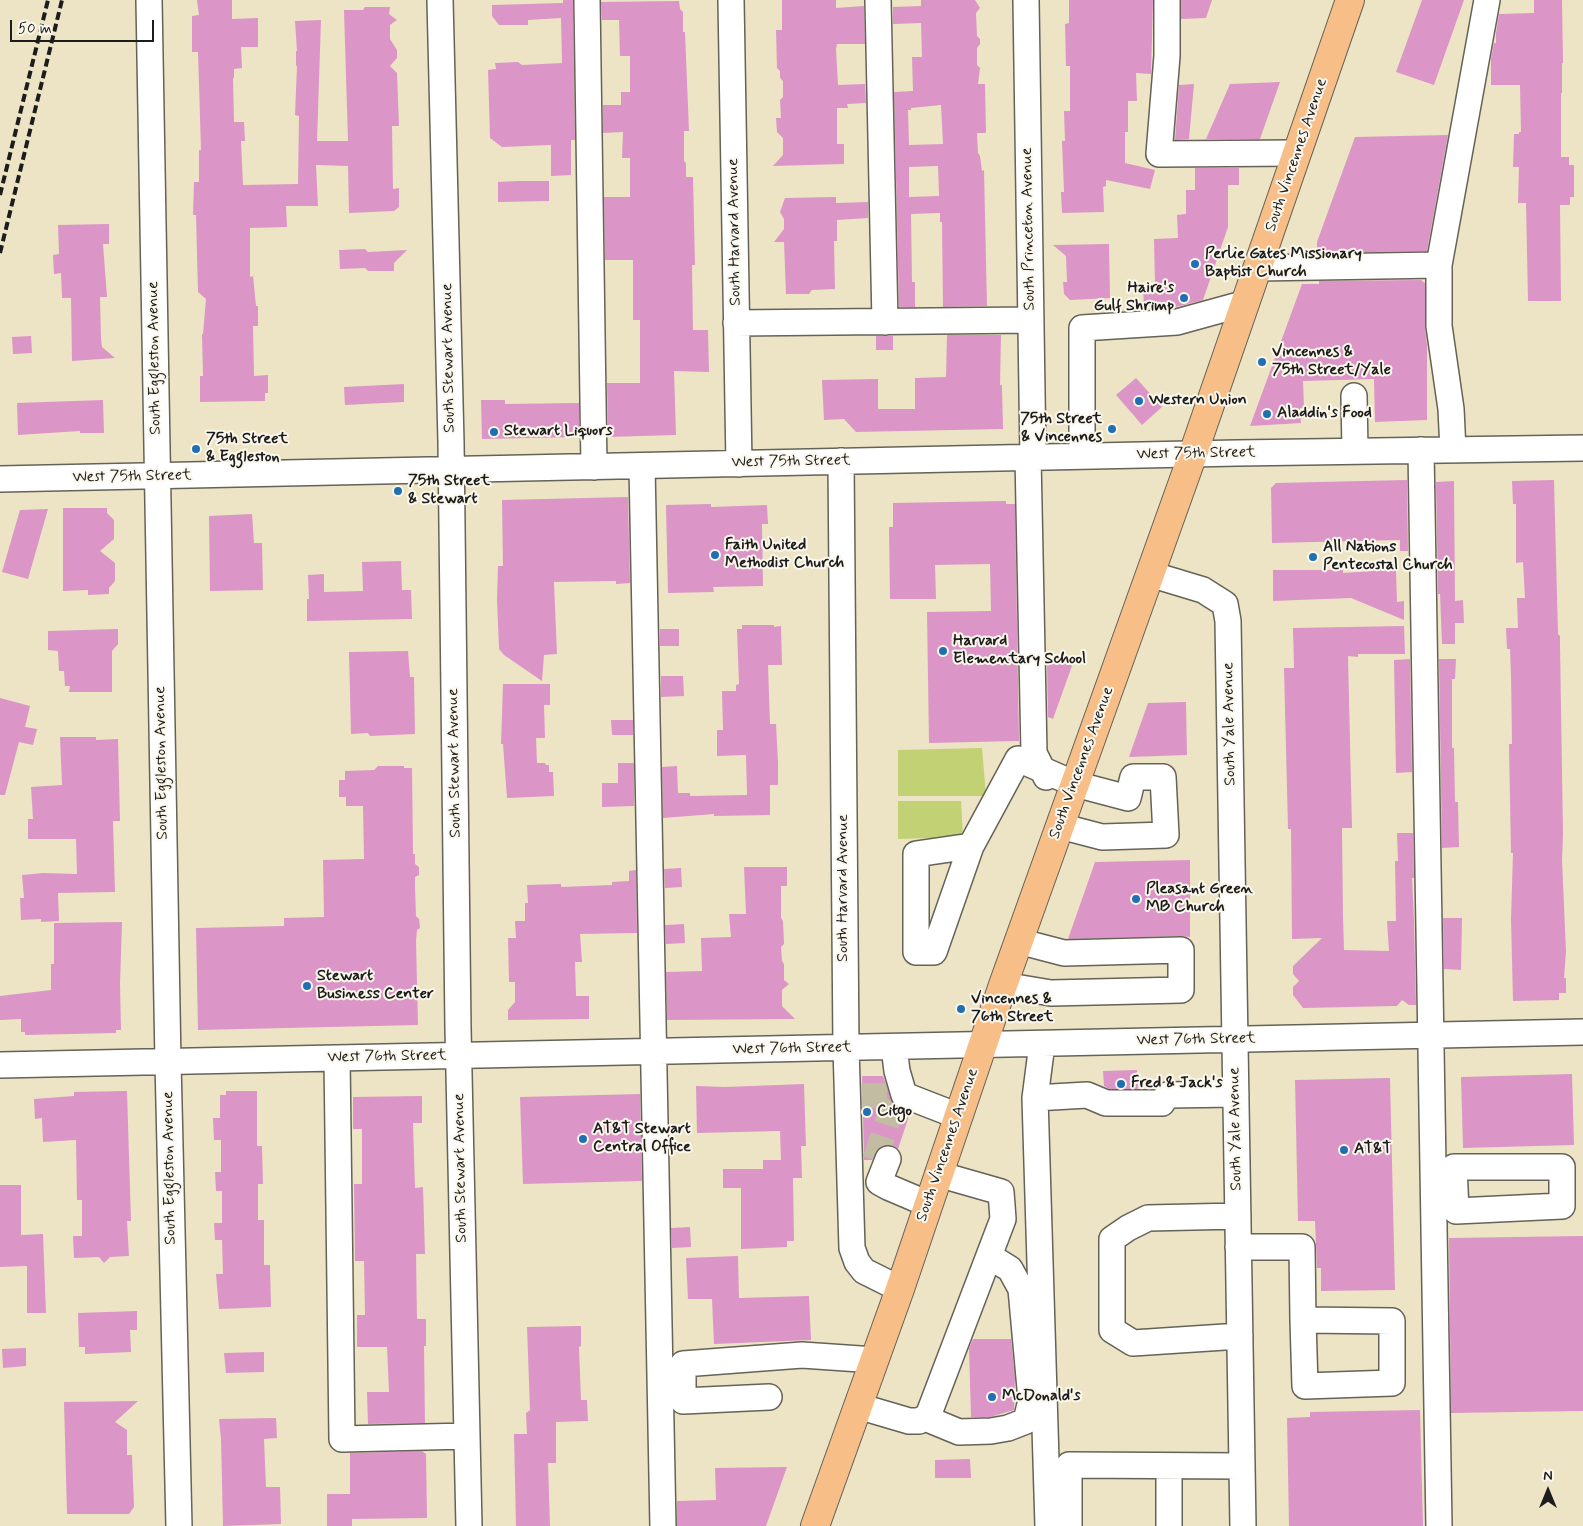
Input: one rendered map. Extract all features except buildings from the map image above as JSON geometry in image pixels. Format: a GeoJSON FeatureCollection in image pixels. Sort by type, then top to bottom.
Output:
{"type":"FeatureCollection","features":[{"type":"Feature","properties":{"kind":"main road","name":"South Vincennes Avenue"},"geometry":{"type":"LineString","coordinates":[[815,1526],[900,1289],[1002,985],[1193,454],[1350,0]]}},
{"type":"Feature","properties":{"kind":"street","name":"South Eggleston Avenue"},"geometry":{"type":"LineString","coordinates":[[149,0],[168,1062],[179,1526]]}},
{"type":"Feature","properties":{"kind":"street","name":"South Stewart Avenue"},"geometry":{"type":"LineString","coordinates":[[440,0],[451,470],[468,1526]]}},
{"type":"Feature","properties":{"kind":"street"},"geometry":{"type":"LineString","coordinates":[[588,0],[594,466]]}},
{"type":"Feature","properties":{"kind":"street","name":"South Harvard Avenue"},"geometry":{"type":"LineString","coordinates":[[731,0],[739,464]]}},
{"type":"Feature","properties":{"kind":"street"},"geometry":{"type":"LineString","coordinates":[[878,0],[885,322]]}},
{"type":"Feature","properties":{"kind":"street","name":"South Princeton Avenue"},"geometry":{"type":"LineString","coordinates":[[1026,0],[1031,320],[1034,753],[1062,819]]}},
{"type":"Feature","properties":{"kind":"street"},"geometry":{"type":"LineString","coordinates":[[1167,0],[1167,56],[1159,154],[1297,152]]}},
{"type":"Feature","properties":{"kind":"street"},"geometry":{"type":"LineString","coordinates":[[1453,450],[1451,409],[1439,326],[1439,265],[1487,0]]}},
{"type":"Feature","properties":{"kind":"street"},"geometry":{"type":"LineString","coordinates":[[1257,268],[1439,265]]}},
{"type":"Feature","properties":{"kind":"street"},"geometry":{"type":"LineString","coordinates":[[1082,456],[1082,328],[1178,322],[1246,303]]}},
{"type":"Feature","properties":{"kind":"street"},"geometry":{"type":"LineString","coordinates":[[736,323],[1031,320]]}},
{"type":"Feature","properties":{"kind":"street"},"geometry":{"type":"LineString","coordinates":[[1354,396],[1355,451]]}},
{"type":"Feature","properties":{"kind":"street","name":"West 75th Street"},"geometry":{"type":"LineString","coordinates":[[0,479],[1082,456],[1583,448]]}},
{"type":"Feature","properties":{"kind":"street"},"geometry":{"type":"LineString","coordinates":[[1421,450],[1430,1035],[1444,1190],[1439,1526]]}},
{"type":"Feature","properties":{"kind":"street","name":"South Harvard Avenue"},"geometry":{"type":"LineString","coordinates":[[841,462],[846,1048],[855,1090],[852,1248],[857,1262],[864,1271],[900,1289]]}},
{"type":"Feature","properties":{"kind":"street"},"geometry":{"type":"LineString","coordinates":[[642,466],[663,1526]]}},
{"type":"Feature","properties":{"kind":"street","name":"South Yale Avenue"},"geometry":{"type":"LineString","coordinates":[[1150,574],[1203,590],[1225,604],[1228,632],[1243,1526]]}},
{"type":"Feature","properties":{"kind":"street"},"geometry":{"type":"LineString","coordinates":[[971,846],[1018,759],[1075,784],[1128,798]]}},
{"type":"Feature","properties":{"kind":"street"},"geometry":{"type":"LineString","coordinates":[[1062,819],[1102,837],[1166,835],[1163,777],[1133,777],[1128,798],[1129,836]]}},
{"type":"Feature","properties":{"kind":"street"},"geometry":{"type":"LineString","coordinates":[[1002,985],[1051,993],[1181,990],[1181,950],[1064,953],[1018,941]]}},
{"type":"Feature","properties":{"kind":"street","name":"West 76th Street"},"geometry":{"type":"LineString","coordinates":[[0,1065],[1583,1032]]}},
{"type":"Feature","properties":{"kind":"street"},"geometry":{"type":"LineString","coordinates":[[1042,1044],[1035,1098],[1048,1526]]}},
{"type":"Feature","properties":{"kind":"street"},"geometry":{"type":"LineString","coordinates":[[894,1047],[903,1093],[958,1116]]}},
{"type":"Feature","properties":{"kind":"street"},"geometry":{"type":"LineString","coordinates":[[337,1058],[342,1439],[467,1436]]}},
{"type":"Feature","properties":{"kind":"street"},"geometry":{"type":"LineString","coordinates":[[1035,1098],[1087,1095],[1106,1103],[1162,1103],[1167,1095],[1236,1094]]}},
{"type":"Feature","properties":{"kind":"street"},"geometry":{"type":"LineString","coordinates":[[881,1167],[888,1187],[928,1204]]}},
{"type":"Feature","properties":{"kind":"street"},"geometry":{"type":"LineString","coordinates":[[858,1406],[909,1421],[919,1421],[928,1413],[1003,1219],[1001,1192],[938,1174]]}},
{"type":"Feature","properties":{"kind":"street"},"geometry":{"type":"LineString","coordinates":[[1238,1216],[1148,1218],[1112,1239],[1112,1330],[1133,1343],[1240,1336]]}},
{"type":"Feature","properties":{"kind":"street"},"geometry":{"type":"LineString","coordinates":[[1238,1247],[1302,1247],[1303,1320]]}},
{"type":"Feature","properties":{"kind":"street"},"geometry":{"type":"LineString","coordinates":[[928,1413],[959,1432],[992,1431],[1008,1428],[1026,1421],[1031,1400],[1021,1289],[1010,1269],[986,1262]]}},
{"type":"Feature","properties":{"kind":"street"},"geometry":{"type":"LineString","coordinates":[[769,1397],[683,1401],[683,1364],[802,1355],[874,1360]]}},
{"type":"Feature","properties":{"kind":"street"},"geometry":{"type":"LineString","coordinates":[[1069,1526],[1069,1465],[1242,1466]]}},
{"type":"Feature","properties":{"kind":"street"},"geometry":{"type":"LineString","coordinates":[[1169,1466],[1169,1526]]}},
{"type":"Feature","properties":{"kind":"green space"},"geometry":{"type":"Polygon","coordinates":[[[982,748],[986,796],[898,796],[898,750],[982,748]]]}},
{"type":"Feature","properties":{"kind":"green space"},"geometry":{"type":"Polygon","coordinates":[[[898,801],[961,801],[963,837],[898,839],[898,801]]]}},
{"type":"Feature","properties":{"kind":"tunnel"},"geometry":{"type":"LineString","coordinates":[[875,1160],[896,1095]]}},
{"type":"Feature","properties":{"kind":"tunnel"},"geometry":{"type":"LineString","coordinates":[[862,1096],[900,1095]]}},
{"type":"Feature","properties":{"kind":"railway"},"geometry":{"type":"LineString","coordinates":[[0,195],[48,0]]}},
{"type":"Feature","properties":{"kind":"railway"},"geometry":{"type":"LineString","coordinates":[[0,253],[62,0]]}},
{"type":"Feature","properties":{"kind":"place","name":"Perlie Gates Missionary Baptist Church"},"geometry":{"type":"Point","coordinates":[1195,264]}},
{"type":"Feature","properties":{"kind":"place","name":"Haire's Gulf Shrimp"},"geometry":{"type":"Point","coordinates":[1184,298]}},
{"type":"Feature","properties":{"kind":"place","name":"Vincennes & 75th Street/Yale"},"geometry":{"type":"Point","coordinates":[1262,362]}},
{"type":"Feature","properties":{"kind":"place","name":"Western Union"},"geometry":{"type":"Point","coordinates":[1139,401]}},
{"type":"Feature","properties":{"kind":"place","name":"Aladdin's Food"},"geometry":{"type":"Point","coordinates":[1267,414]}},
{"type":"Feature","properties":{"kind":"place","name":"75th Street & Vincennes"},"geometry":{"type":"Point","coordinates":[1112,429]}},
{"type":"Feature","properties":{"kind":"place","name":"Stewart Liquors"},"geometry":{"type":"Point","coordinates":[494,432]}},
{"type":"Feature","properties":{"kind":"place","name":"75th Street & Eggleston"},"geometry":{"type":"Point","coordinates":[196,449]}},
{"type":"Feature","properties":{"kind":"place","name":"75th Street & Stewart"},"geometry":{"type":"Point","coordinates":[398,491]}},
{"type":"Feature","properties":{"kind":"place","name":"Faith United Methodist Church"},"geometry":{"type":"Point","coordinates":[715,555]}},
{"type":"Feature","properties":{"kind":"place","name":"All Nations Pentecostal Church"},"geometry":{"type":"Point","coordinates":[1313,557]}},
{"type":"Feature","properties":{"kind":"place","name":"Harvard Elementary School"},"geometry":{"type":"Point","coordinates":[943,651]}},
{"type":"Feature","properties":{"kind":"place","name":"Pleasant Green MB Church"},"geometry":{"type":"Point","coordinates":[1136,899]}},
{"type":"Feature","properties":{"kind":"place","name":"Stewart Business Center"},"geometry":{"type":"Point","coordinates":[307,986]}},
{"type":"Feature","properties":{"kind":"place","name":"Vincennes & 76th Street"},"geometry":{"type":"Point","coordinates":[961,1009]}},
{"type":"Feature","properties":{"kind":"place","name":"Fred & Jack's"},"geometry":{"type":"Point","coordinates":[1121,1084]}},
{"type":"Feature","properties":{"kind":"place","name":"Citgo"},"geometry":{"type":"Point","coordinates":[867,1112]}},
{"type":"Feature","properties":{"kind":"place","name":"AT&T Stewart Central Office"},"geometry":{"type":"Point","coordinates":[583,1139]}},
{"type":"Feature","properties":{"kind":"place","name":"AT&T"},"geometry":{"type":"Point","coordinates":[1344,1150]}},
{"type":"Feature","properties":{"kind":"place","name":"McDonald's"},"geometry":{"type":"Point","coordinates":[992,1397]}}]}
